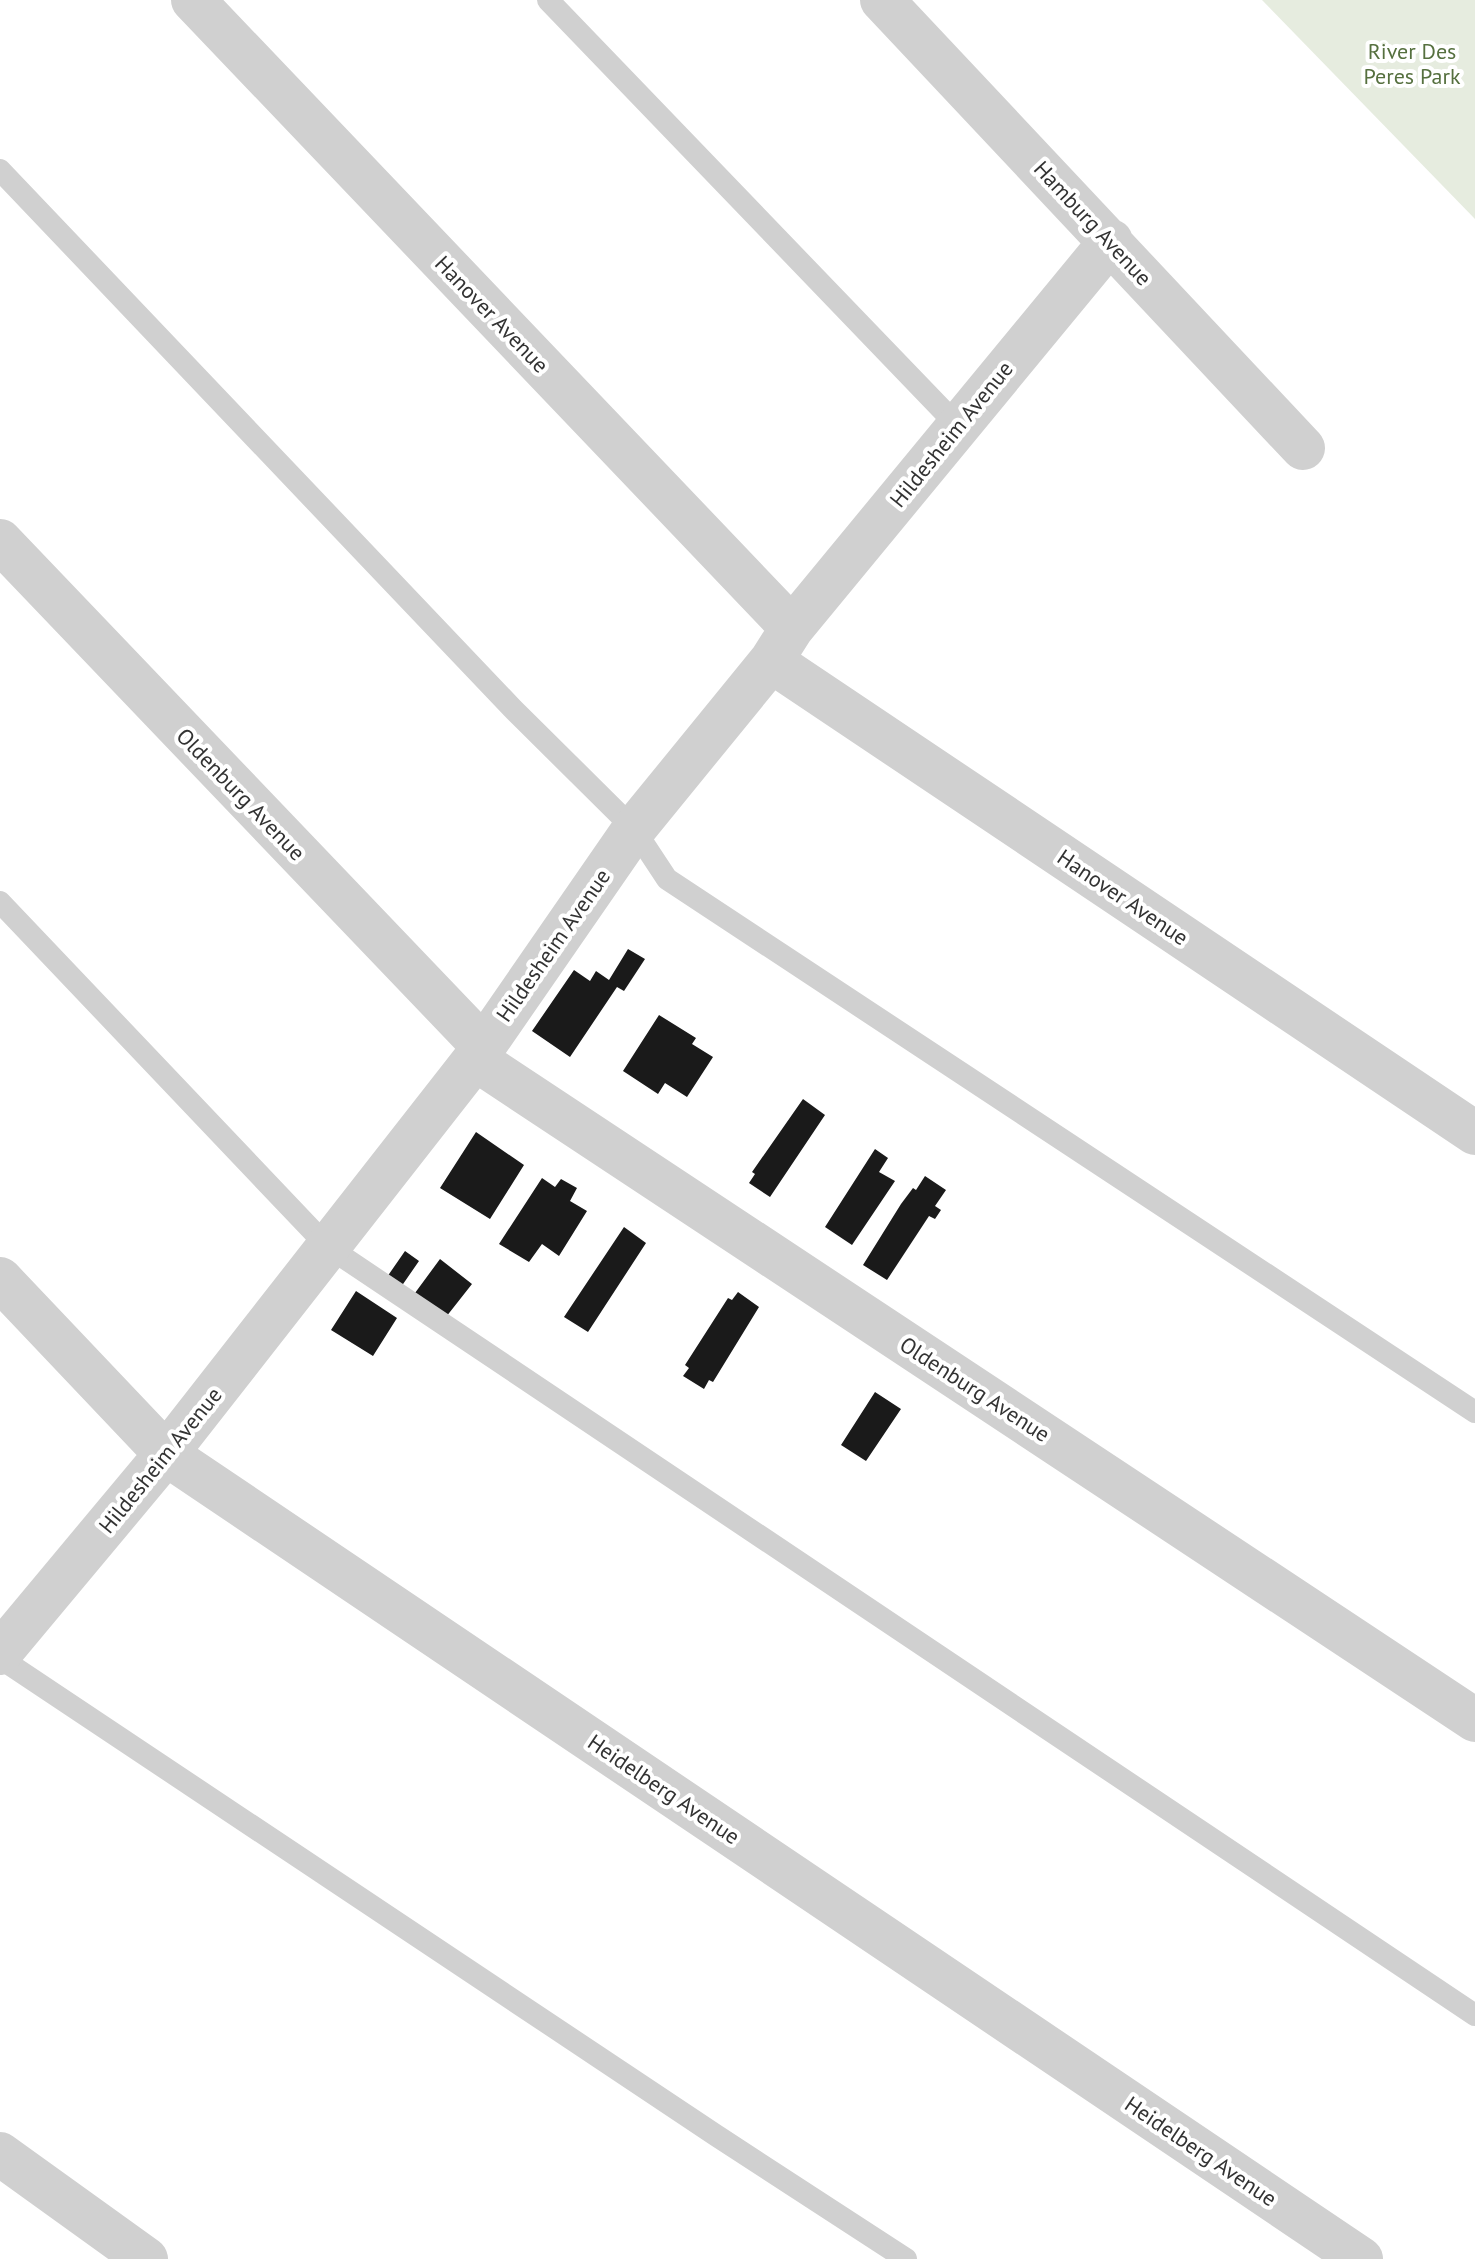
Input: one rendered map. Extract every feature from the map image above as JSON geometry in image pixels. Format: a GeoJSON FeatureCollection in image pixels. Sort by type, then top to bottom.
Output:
{"type":"FeatureCollection","features":[{"type":"Feature","properties":{"kind":"street","name":"Hanover Avenue"},"geometry":{"type":"LineString","coordinates":[[193,0],[781,645],[1475,1133]]}},
{"type":"Feature","properties":{"kind":"street","name":"Hamburg Avenue"},"geometry":{"type":"LineString","coordinates":[[882,0],[1303,448]]}},
{"type":"Feature","properties":{"kind":"street","name":"Hildesheim Avenue"},"geometry":{"type":"LineString","coordinates":[[0,1653],[166,1454],[479,1052],[634,829],[957,425],[1111,241]]}},
{"type":"Feature","properties":{"kind":"street","name":"Oldenburg Avenue"},"geometry":{"type":"LineString","coordinates":[[0,541],[479,1052],[1475,1720]]}},
{"type":"Feature","properties":{"kind":"street","name":"Heidelberg Avenue"},"geometry":{"type":"LineString","coordinates":[[0,1279],[166,1454],[1361,2259]]}},
{"type":"Feature","properties":{"kind":"street"},"geometry":{"type":"LineString","coordinates":[[0,2154],[146,2259]]}},
{"type":"Feature","properties":{"kind":"lane"},"geometry":{"type":"LineString","coordinates":[[548,0],[957,425]]}},
{"type":"Feature","properties":{"kind":"lane"},"geometry":{"type":"LineString","coordinates":[[0,170],[513,709],[634,829],[667,879],[1475,1412]]}},
{"type":"Feature","properties":{"kind":"lane"},"geometry":{"type":"LineString","coordinates":[[0,902],[328,1247],[1475,2015]]}},
{"type":"Feature","properties":{"kind":"lane"},"geometry":{"type":"LineString","coordinates":[[0,1653],[717,2136],[906,2259]]}},
{"type":"Feature","properties":{"kind":"green space","name":"River Des Peres Park"},"geometry":{"type":"Polygon","coordinates":[[[1262,0],[1475,0],[1475,219],[1262,0]]]}},
{"type":"Feature","properties":{"kind":"building"},"geometry":{"type":"Polygon","coordinates":[[[628,949],[645,959],[624,991],[617,987],[570,1057],[532,1031],[574,970],[590,981],[596,971],[609,980],[628,949]]]}},
{"type":"Feature","properties":{"kind":"building"},"geometry":{"type":"Polygon","coordinates":[[[659,1015],[696,1038],[692,1044],[713,1057],[687,1097],[665,1083],[658,1094],[623,1071],[659,1015]]]}},
{"type":"Feature","properties":{"kind":"building"},"geometry":{"type":"Polygon","coordinates":[[[803,1099],[825,1115],[770,1197],[749,1183],[755,1174],[752,1172],[803,1099]]]}},
{"type":"Feature","properties":{"kind":"building"},"geometry":{"type":"Polygon","coordinates":[[[476,1132],[524,1165],[490,1219],[440,1188],[476,1132]]]}},
{"type":"Feature","properties":{"kind":"building"},"geometry":{"type":"Polygon","coordinates":[[[875,1149],[888,1158],[879,1172],[895,1181],[852,1245],[825,1227],[875,1149]]]}},
{"type":"Feature","properties":{"kind":"building"},"geometry":{"type":"Polygon","coordinates":[[[925,1176],[946,1190],[935,1206],[941,1210],[935,1219],[929,1216],[887,1280],[863,1265],[901,1204],[925,1176]]]}},
{"type":"Feature","properties":{"kind":"building"},"geometry":{"type":"Polygon","coordinates":[[[542,1178],[555,1187],[561,1179],[577,1188],[570,1201],[587,1211],[559,1256],[542,1244],[529,1262],[499,1244],[542,1178]]]}},
{"type":"Feature","properties":{"kind":"building"},"geometry":{"type":"Polygon","coordinates":[[[624,1227],[646,1243],[588,1332],[564,1317],[624,1227]]]}},
{"type":"Feature","properties":{"kind":"building"},"geometry":{"type":"Polygon","coordinates":[[[405,1251],[419,1261],[401,1287],[387,1277],[405,1251]]]}},
{"type":"Feature","properties":{"kind":"building"},"geometry":{"type":"Polygon","coordinates":[[[440,1259],[472,1284],[446,1317],[415,1293],[440,1259]]]}},
{"type":"Feature","properties":{"kind":"building"},"geometry":{"type":"Polygon","coordinates":[[[356,1291],[397,1318],[373,1356],[331,1330],[356,1291]]]}},
{"type":"Feature","properties":{"kind":"building"},"geometry":{"type":"Polygon","coordinates":[[[738,1292],[759,1307],[713,1382],[709,1380],[704,1389],[683,1376],[689,1368],[685,1365],[728,1298],[732,1300],[738,1292]]]}},
{"type":"Feature","properties":{"kind":"building"},"geometry":{"type":"Polygon","coordinates":[[[875,1392],[901,1409],[866,1461],[841,1445],[875,1392]]]}}]}
